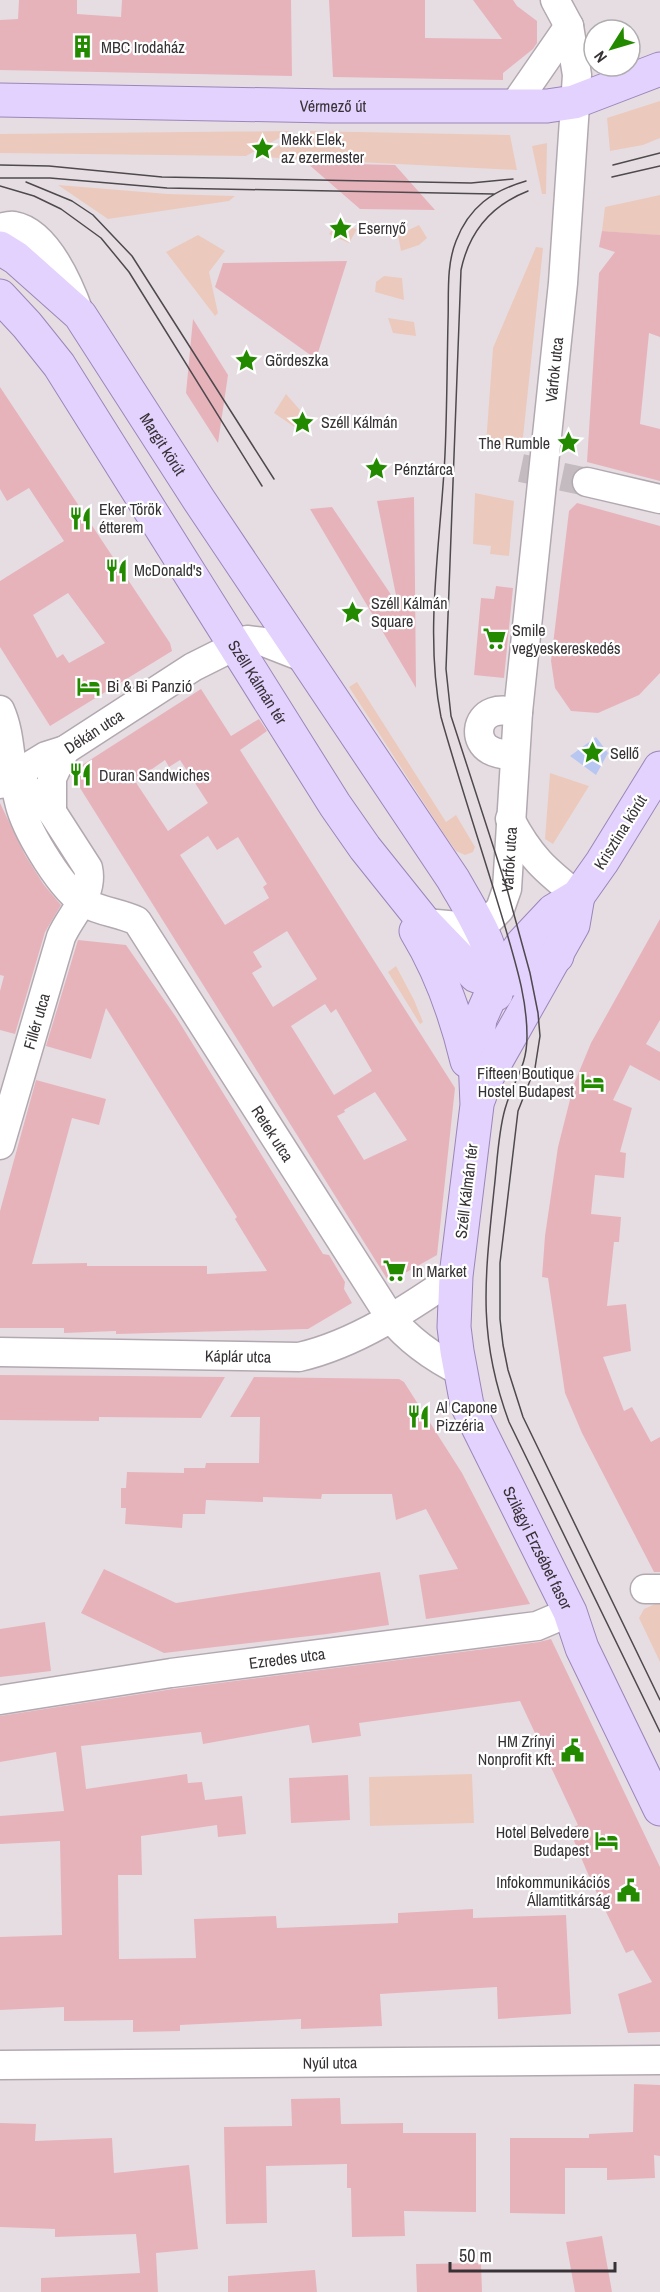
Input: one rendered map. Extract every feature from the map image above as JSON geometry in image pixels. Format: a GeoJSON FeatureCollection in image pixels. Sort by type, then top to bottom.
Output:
{"type":"FeatureCollection","features":[{"type":"Feature","properties":{"kind":"main road","name":"Vérmező út"},"geometry":{"type":"LineString","coordinates":[[0,100],[547,106],[574,102],[660,69]]}},
{"type":"Feature","properties":{"kind":"main road","name":"Margit körút"},"geometry":{"type":"LineString","coordinates":[[0,248],[16,258],[80,315],[304,658]]}},
{"type":"Feature","properties":{"kind":"main road"},"geometry":{"type":"LineString","coordinates":[[0,296],[59,365],[235,646]]}},
{"type":"Feature","properties":{"kind":"main road","name":"Széll Kálmán tér"},"geometry":{"type":"LineString","coordinates":[[235,646],[365,848],[424,923],[447,960],[476,976],[497,981]]}},
{"type":"Feature","properties":{"kind":"main road"},"geometry":{"type":"LineString","coordinates":[[304,658],[453,879],[492,952],[497,981],[520,978],[557,956]]}},
{"type":"Feature","properties":{"kind":"main road","name":"Krisztina körút"},"geometry":{"type":"LineString","coordinates":[[534,930],[553,911],[578,896],[602,862],[660,768]]}},
{"type":"Feature","properties":{"kind":"main road"},"geometry":{"type":"LineString","coordinates":[[365,848],[447,960],[457,1019],[482,1092]]}},
{"type":"Feature","properties":{"kind":"main road","name":"Krisztina körút"},"geometry":{"type":"LineString","coordinates":[[557,956],[573,925],[578,896]]}},
{"type":"Feature","properties":{"kind":"main road"},"geometry":{"type":"LineString","coordinates":[[481,928],[508,938],[534,930]]}},
{"type":"Feature","properties":{"kind":"main road","name":"Széll Kálmán tér"},"geometry":{"type":"LineString","coordinates":[[456,1276],[482,1092],[476,1057],[480,1019],[497,981],[534,930]]}},
{"type":"Feature","properties":{"kind":"main road","name":"Széll Kálmán tér"},"geometry":{"type":"LineString","coordinates":[[482,1092],[557,956]]}},
{"type":"Feature","properties":{"kind":"main road","name":"Szilágyi Erzsébet fasor"},"geometry":{"type":"LineString","coordinates":[[456,1276],[454,1327],[467,1405],[570,1612],[582,1647],[660,1809]]}},
{"type":"Feature","properties":{"kind":"street","name":"Várfok utca"},"geometry":{"type":"LineString","coordinates":[[481,928],[500,909],[507,889],[518,712],[563,283],[577,75],[569,26],[555,0]]}},
{"type":"Feature","properties":{"kind":"street"},"geometry":{"type":"LineString","coordinates":[[513,107],[569,26]]}},
{"type":"Feature","properties":{"kind":"street"},"geometry":{"type":"LineString","coordinates":[[0,228],[14,226],[28,232],[42,243],[69,285],[80,315]]}},
{"type":"Feature","properties":{"kind":"street"},"geometry":{"type":"LineString","coordinates":[[587,482],[660,499]]}},
{"type":"Feature","properties":{"kind":"street","name":"Széll Kálmán tér"},"geometry":{"type":"LineString","coordinates":[[235,646],[247,640],[256,640],[304,658]]}},
{"type":"Feature","properties":{"kind":"street","name":"Dékán utca"},"geometry":{"type":"LineString","coordinates":[[7,779],[46,756],[65,750],[193,667],[235,646]]}},
{"type":"Feature","properties":{"kind":"street","name":"Retek utca"},"geometry":{"type":"LineString","coordinates":[[0,710],[6,725],[7,779],[33,835],[59,878],[83,902],[109,914],[124,915],[137,921],[390,1317],[404,1334],[436,1359],[462,1372]]}},
{"type":"Feature","properties":{"kind":"street"},"geometry":{"type":"LineString","coordinates":[[514,756],[489,750],[479,737],[479,729],[482,720],[488,714],[496,711],[518,712]]}},
{"type":"Feature","properties":{"kind":"street"},"geometry":{"type":"LineString","coordinates":[[52,812],[52,778],[65,750]]}},
{"type":"Feature","properties":{"kind":"street"},"geometry":{"type":"LineString","coordinates":[[7,779],[52,812],[88,868],[90,878],[83,902]]}},
{"type":"Feature","properties":{"kind":"street","name":"Várfok utca"},"geometry":{"type":"LineString","coordinates":[[510,819],[533,858],[578,896]]}},
{"type":"Feature","properties":{"kind":"street","name":"Fillér utca"},"geometry":{"type":"LineString","coordinates":[[0,1145],[61,937],[68,921],[83,902]]}},
{"type":"Feature","properties":{"kind":"street"},"geometry":{"type":"LineString","coordinates":[[424,923],[481,928]]}},
{"type":"Feature","properties":{"kind":"street"},"geometry":{"type":"LineString","coordinates":[[447,960],[481,928]]}},
{"type":"Feature","properties":{"kind":"street","name":"Káplár utca"},"geometry":{"type":"LineString","coordinates":[[0,1352],[298,1368],[390,1317],[456,1276]]}},
{"type":"Feature","properties":{"kind":"street","name":"Ezredes utca"},"geometry":{"type":"LineString","coordinates":[[0,1700],[171,1673],[537,1626],[570,1612]]}},
{"type":"Feature","properties":{"kind":"street","name":"Nyúl utca"},"geometry":{"type":"LineString","coordinates":[[0,2065],[660,2060]]}},
{"type":"Feature","properties":{"kind":"shaded area"},"geometry":{"type":"Polygon","coordinates":[[[660,101],[660,138],[643,145],[610,151],[607,118],[660,101]]]}},
{"type":"Feature","properties":{"kind":"shaded area"},"geometry":{"type":"Polygon","coordinates":[[[292,131],[246,156],[0,153],[0,134],[292,131]]]}},
{"type":"Feature","properties":{"kind":"shaded area"},"geometry":{"type":"Polygon","coordinates":[[[307,131],[510,135],[517,170],[261,157],[307,131]]]}},
{"type":"Feature","properties":{"kind":"shaded area"},"geometry":{"type":"Polygon","coordinates":[[[547,143],[546,194],[542,194],[532,146],[547,143]]]}},
{"type":"Feature","properties":{"kind":"shaded area"},"geometry":{"type":"Polygon","coordinates":[[[58,185],[168,194],[235,196],[229,201],[108,219],[58,185]]]}},
{"type":"Feature","properties":{"kind":"shaded area"},"geometry":{"type":"Polygon","coordinates":[[[660,195],[660,283],[655,235],[602,231],[605,207],[660,195]]]}},
{"type":"Feature","properties":{"kind":"shaded area"},"geometry":{"type":"Polygon","coordinates":[[[336,224],[357,229],[349,243],[329,234],[336,224]]]}},
{"type":"Feature","properties":{"kind":"shaded area"},"geometry":{"type":"Polygon","coordinates":[[[419,225],[427,238],[419,245],[401,251],[398,235],[419,225]]]}},
{"type":"Feature","properties":{"kind":"shaded area"},"geometry":{"type":"Polygon","coordinates":[[[198,235],[225,251],[209,272],[218,313],[215,316],[166,252],[198,235]]]}},
{"type":"Feature","properties":{"kind":"shaded area"},"geometry":{"type":"Polygon","coordinates":[[[536,247],[543,248],[522,447],[486,444],[493,348],[536,247]]]}},
{"type":"Feature","properties":{"kind":"shaded area"},"geometry":{"type":"Polygon","coordinates":[[[384,276],[402,278],[404,300],[375,292],[376,282],[384,276]]]}},
{"type":"Feature","properties":{"kind":"shaded area"},"geometry":{"type":"Polygon","coordinates":[[[388,318],[414,322],[416,336],[393,333],[388,318]]]}},
{"type":"Feature","properties":{"kind":"shaded area"},"geometry":{"type":"Polygon","coordinates":[[[286,394],[300,410],[296,428],[274,413],[286,394]]]}},
{"type":"Feature","properties":{"kind":"shaded area"},"geometry":{"type":"Polygon","coordinates":[[[475,493],[514,501],[509,556],[490,554],[491,546],[473,544],[475,493]]]}},
{"type":"Feature","properties":{"kind":"shaded area"},"geometry":{"type":"Polygon","coordinates":[[[357,682],[446,822],[456,815],[475,847],[473,852],[465,855],[456,851],[444,834],[349,687],[357,682]]]}},
{"type":"Feature","properties":{"kind":"shaded area"},"geometry":{"type":"Polygon","coordinates":[[[550,773],[589,786],[553,844],[545,839],[550,773]]]}},
{"type":"Feature","properties":{"kind":"shaded area"},"geometry":{"type":"Polygon","coordinates":[[[396,966],[414,1000],[423,1022],[420,1024],[388,972],[396,966]]]}},
{"type":"Feature","properties":{"kind":"shaded area"},"geometry":{"type":"Polygon","coordinates":[[[660,1604],[660,1662],[639,1618],[644,1609],[660,1604]]]}},
{"type":"Feature","properties":{"kind":"shaded area"},"geometry":{"type":"Polygon","coordinates":[[[472,1774],[474,1823],[370,1826],[369,1777],[472,1774]]]}},
{"type":"Feature","properties":{"kind":"water"},"geometry":{"type":"Polygon","coordinates":[[[596,737],[608,753],[596,775],[570,756],[596,737]]]}},
{"type":"Feature","properties":{"kind":"building"},"geometry":{"type":"Polygon","coordinates":[[[19,0],[77,0],[77,14],[121,17],[122,0],[291,0],[292,76],[0,70],[0,20],[18,19],[19,0]]]}},
{"type":"Feature","properties":{"kind":"building"},"geometry":{"type":"Polygon","coordinates":[[[329,0],[425,0],[425,38],[502,39],[473,0],[513,0],[517,6],[537,21],[537,43],[533,49],[503,73],[503,80],[333,77],[329,0]]]}},
{"type":"Feature","properties":{"kind":"building"},"geometry":{"type":"Polygon","coordinates":[[[307,163],[395,165],[435,210],[360,209],[307,163]]]}},
{"type":"Feature","properties":{"kind":"building"},"geometry":{"type":"Polygon","coordinates":[[[602,231],[660,235],[660,337],[649,333],[640,424],[660,429],[660,481],[587,462],[599,273],[615,252],[599,247],[602,231]]]}},
{"type":"Feature","properties":{"kind":"building"},"geometry":{"type":"Polygon","coordinates":[[[347,261],[316,359],[215,287],[223,263],[347,261]]]}},
{"type":"Feature","properties":{"kind":"building"},"geometry":{"type":"Polygon","coordinates":[[[193,319],[228,375],[218,443],[186,393],[193,319]]]}},
{"type":"Feature","properties":{"kind":"building"},"geometry":{"type":"Polygon","coordinates":[[[0,387],[170,643],[172,651],[50,726],[0,647],[0,581],[64,541],[29,488],[7,501],[0,489],[0,387]],[[68,593],[33,615],[57,658],[63,654],[69,663],[105,643],[68,593]]]}},
{"type":"Feature","properties":{"kind":"building"},"geometry":{"type":"Polygon","coordinates":[[[414,497],[416,688],[310,509],[332,507],[398,605],[377,501],[414,497]]]}},
{"type":"Feature","properties":{"kind":"building"},"geometry":{"type":"Polygon","coordinates":[[[577,503],[660,526],[660,673],[639,695],[598,713],[571,711],[555,688],[551,661],[569,511],[577,503]]]}},
{"type":"Feature","properties":{"kind":"building"},"geometry":{"type":"Polygon","coordinates":[[[496,586],[513,588],[504,678],[474,675],[481,598],[494,599],[496,586]]]}},
{"type":"Feature","properties":{"kind":"building"},"geometry":{"type":"Polygon","coordinates":[[[201,689],[231,736],[259,719],[267,731],[240,750],[455,1088],[437,1255],[389,1282],[75,780],[79,767],[201,689]],[[165,760],[135,781],[168,831],[208,803],[180,760],[169,767],[165,760]],[[208,836],[180,855],[225,925],[269,898],[263,887],[267,884],[238,837],[217,850],[208,836]],[[287,931],[253,952],[262,967],[252,973],[273,1007],[317,979],[287,931]],[[325,1004],[291,1026],[334,1095],[372,1071],[336,1009],[331,1013],[325,1004]],[[375,1092],[344,1110],[345,1112],[337,1116],[364,1160],[407,1140],[375,1092]]]}},
{"type":"Feature","properties":{"kind":"building"},"geometry":{"type":"Polygon","coordinates":[[[0,803],[25,855],[44,885],[61,905],[45,932],[15,1034],[0,1030],[0,991],[4,976],[0,975],[0,803]]]}},
{"type":"Feature","properties":{"kind":"building"},"geometry":{"type":"Polygon","coordinates":[[[660,919],[660,1020],[646,1044],[660,1052],[660,1081],[630,1065],[613,1100],[632,1108],[620,1152],[626,1153],[624,1178],[595,1175],[591,1214],[621,1217],[619,1242],[614,1242],[607,1306],[626,1304],[631,1351],[603,1357],[624,1411],[632,1407],[651,1442],[660,1437],[660,1572],[654,1572],[582,1433],[565,1393],[548,1278],[542,1277],[545,1236],[558,1147],[574,1084],[591,1043],[660,919]]]}},
{"type":"Feature","properties":{"kind":"building"},"geometry":{"type":"Polygon","coordinates":[[[78,940],[126,945],[176,1017],[323,1254],[329,1255],[345,1282],[344,1289],[352,1303],[308,1329],[116,1334],[116,1331],[64,1333],[64,1328],[0,1328],[0,1211],[36,1080],[106,1099],[99,1125],[72,1118],[32,1264],[207,1266],[207,1274],[267,1271],[235,1219],[237,1217],[106,1008],[91,1059],[46,1046],[78,940]]]}},
{"type":"Feature","properties":{"kind":"building"},"geometry":{"type":"Polygon","coordinates":[[[0,1375],[225,1377],[201,1418],[99,1417],[99,1421],[0,1420],[0,1375]]]}},
{"type":"Feature","properties":{"kind":"building"},"geometry":{"type":"Polygon","coordinates":[[[254,1377],[399,1379],[404,1382],[462,1473],[530,1604],[426,1619],[419,1575],[458,1569],[426,1509],[396,1520],[392,1494],[322,1494],[321,1499],[263,1497],[263,1502],[206,1500],[205,1514],[183,1514],[182,1528],[125,1524],[126,1508],[121,1508],[121,1488],[126,1488],[127,1472],[184,1473],[184,1468],[205,1468],[206,1463],[259,1463],[260,1417],[230,1417],[254,1377]]]}},
{"type":"Feature","properties":{"kind":"building"},"geometry":{"type":"Polygon","coordinates":[[[104,1569],[176,1603],[380,1572],[389,1625],[164,1653],[81,1613],[104,1569]]]}},
{"type":"Feature","properties":{"kind":"building"},"geometry":{"type":"Polygon","coordinates":[[[45,1622],[51,1671],[0,1677],[0,1629],[45,1622]]]}},
{"type":"Feature","properties":{"kind":"building"},"geometry":{"type":"Polygon","coordinates":[[[551,1639],[660,1867],[660,2032],[628,2033],[618,1994],[652,1982],[633,1950],[626,1953],[591,1881],[569,1829],[578,1825],[520,1701],[359,1723],[361,1736],[312,1743],[309,1725],[203,1744],[201,1732],[81,1746],[86,1789],[187,1774],[188,1783],[202,1782],[205,1800],[242,1796],[246,1834],[218,1837],[217,1825],[141,1836],[142,1875],[118,1875],[119,1959],[196,1958],[194,1919],[276,1916],[277,1928],[398,1923],[398,1913],[473,1909],[473,1918],[566,1915],[571,2014],[498,2019],[497,1987],[380,1994],[382,2026],[301,2029],[301,2019],[180,2025],[180,2031],[133,2032],[133,2020],[64,2021],[64,2007],[0,2010],[0,1937],[62,1935],[60,1841],[0,1844],[0,1816],[64,1811],[56,1752],[0,1762],[0,1716],[173,1689],[551,1639]]]}},
{"type":"Feature","properties":{"kind":"building"},"geometry":{"type":"Polygon","coordinates":[[[348,1775],[350,1820],[291,1823],[289,1778],[348,1775]]]}},
{"type":"Feature","properties":{"kind":"building"},"geometry":{"type":"Polygon","coordinates":[[[634,2084],[660,2085],[660,2156],[654,2155],[655,2178],[607,2180],[607,2168],[565,2168],[565,2214],[510,2213],[510,2138],[589,2138],[589,2134],[633,2132],[634,2084]]]}},
{"type":"Feature","properties":{"kind":"building"},"geometry":{"type":"Polygon","coordinates":[[[340,2098],[341,2124],[403,2123],[403,2133],[476,2133],[476,2212],[404,2211],[405,2236],[352,2237],[351,2188],[347,2188],[347,2164],[266,2166],[267,2223],[226,2224],[224,2127],[292,2126],[291,2099],[340,2098]]]}},
{"type":"Feature","properties":{"kind":"building"},"geometry":{"type":"Polygon","coordinates":[[[0,2123],[36,2124],[35,2141],[112,2138],[114,2173],[189,2165],[198,2249],[156,2253],[158,2292],[41,2292],[41,2278],[140,2273],[136,2234],[55,2237],[55,2229],[0,2227],[0,2123]]]}},
{"type":"Feature","properties":{"kind":"building"},"geometry":{"type":"Polygon","coordinates":[[[602,2236],[612,2292],[575,2292],[566,2242],[602,2236]]]}},
{"type":"Feature","properties":{"kind":"building"},"geometry":{"type":"Polygon","coordinates":[[[481,2263],[482,2292],[417,2292],[416,2264],[481,2263]]]}},
{"type":"Feature","properties":{"kind":"building"},"geometry":{"type":"Polygon","coordinates":[[[315,2270],[317,2292],[228,2292],[228,2276],[315,2270]]]}},
{"type":"Feature","properties":{"kind":"tunnel"},"geometry":{"type":"LineString","coordinates":[[521,468],[587,482]]}},
{"type":"Feature","properties":{"kind":"tram line"},"geometry":{"type":"LineString","coordinates":[[613,165],[660,153]]}},
{"type":"Feature","properties":{"kind":"tram line"},"geometry":{"type":"LineString","coordinates":[[0,165],[49,166],[162,177],[471,183],[513,179]]}},
{"type":"Feature","properties":{"kind":"tram line"},"geometry":{"type":"LineString","coordinates":[[612,177],[660,166]]}},
{"type":"Feature","properties":{"kind":"tram line"},"geometry":{"type":"LineString","coordinates":[[0,178],[50,178],[167,188],[494,194]]}},
{"type":"Feature","properties":{"kind":"tram line"},"geometry":{"type":"LineString","coordinates":[[526,181],[492,195],[483,202],[461,229],[453,251],[449,281],[445,454],[435,586],[434,652],[441,717],[514,956],[527,1022],[525,1057],[508,1099],[499,1139],[486,1279],[488,1334],[492,1362],[509,1422],[660,1732]]}},
{"type":"Feature","properties":{"kind":"tram line"},"geometry":{"type":"LineString","coordinates":[[26,182],[72,201],[93,215],[132,256],[274,479]]}},
{"type":"Feature","properties":{"kind":"tram line"},"geometry":{"type":"LineString","coordinates":[[0,186],[34,196],[61,209],[101,238],[129,272],[262,486]]}},
{"type":"Feature","properties":{"kind":"tram line"},"geometry":{"type":"LineString","coordinates":[[528,191],[503,204],[484,222],[470,244],[461,270],[446,669],[451,716],[507,889],[530,973],[540,1036],[535,1068],[518,1111],[500,1263],[500,1319],[508,1370],[523,1417],[660,1700]]}},
{"type":"Feature","properties":{"kind":"place","name":"MBC Irodaház"},"geometry":{"type":"Point","coordinates":[83,47]}},
{"type":"Feature","properties":{"kind":"place","name":"Mekk Elek, az ezermester"},"geometry":{"type":"Point","coordinates":[263,148]}},
{"type":"Feature","properties":{"kind":"place","name":"Esernyő"},"geometry":{"type":"Point","coordinates":[340,228]}},
{"type":"Feature","properties":{"kind":"place","name":"Gördeszka"},"geometry":{"type":"Point","coordinates":[247,360]}},
{"type":"Feature","properties":{"kind":"place","name":"Széll Kálmán"},"geometry":{"type":"Point","coordinates":[303,422]}},
{"type":"Feature","properties":{"kind":"place","name":"The Rumble"},"geometry":{"type":"Point","coordinates":[568,443]}},
{"type":"Feature","properties":{"kind":"place","name":"Pénztárca"},"geometry":{"type":"Point","coordinates":[376,469]}},
{"type":"Feature","properties":{"kind":"place","name":"Eker Török étterem"},"geometry":{"type":"Point","coordinates":[81,518]}},
{"type":"Feature","properties":{"kind":"place","name":"McDonald's"},"geometry":{"type":"Point","coordinates":[116,570]}},
{"type":"Feature","properties":{"kind":"place","name":"Széll Kálmán Square"},"geometry":{"type":"Point","coordinates":[353,612]}},
{"type":"Feature","properties":{"kind":"place","name":"Smile vegyeskereskedés"},"geometry":{"type":"Point","coordinates":[494,639]}},
{"type":"Feature","properties":{"kind":"place","name":"Bi & Bi Panzió"},"geometry":{"type":"Point","coordinates":[89,686]}},
{"type":"Feature","properties":{"kind":"place","name":"Sellő"},"geometry":{"type":"Point","coordinates":[592,753]}},
{"type":"Feature","properties":{"kind":"place","name":"Duran Sandwiches"},"geometry":{"type":"Point","coordinates":[81,775]}},
{"type":"Feature","properties":{"kind":"place","name":"Fifteen Boutique Hostel Budapest"},"geometry":{"type":"Point","coordinates":[592,1082]}},
{"type":"Feature","properties":{"kind":"place","name":"In Market"},"geometry":{"type":"Point","coordinates":[394,1271]}},
{"type":"Feature","properties":{"kind":"place","name":"Al Capone Pizzéria"},"geometry":{"type":"Point","coordinates":[418,1416]}},
{"type":"Feature","properties":{"kind":"place","name":"HM Zrínyi Nonprofit Kft."},"geometry":{"type":"Point","coordinates":[573,1750]}},
{"type":"Feature","properties":{"kind":"place","name":"Hotel Belvedere Budapest"},"geometry":{"type":"Point","coordinates":[607,1841]}},
{"type":"Feature","properties":{"kind":"place","name":"Infokommunikációs Államtitkárság"},"geometry":{"type":"Point","coordinates":[628,1891]}}]}
